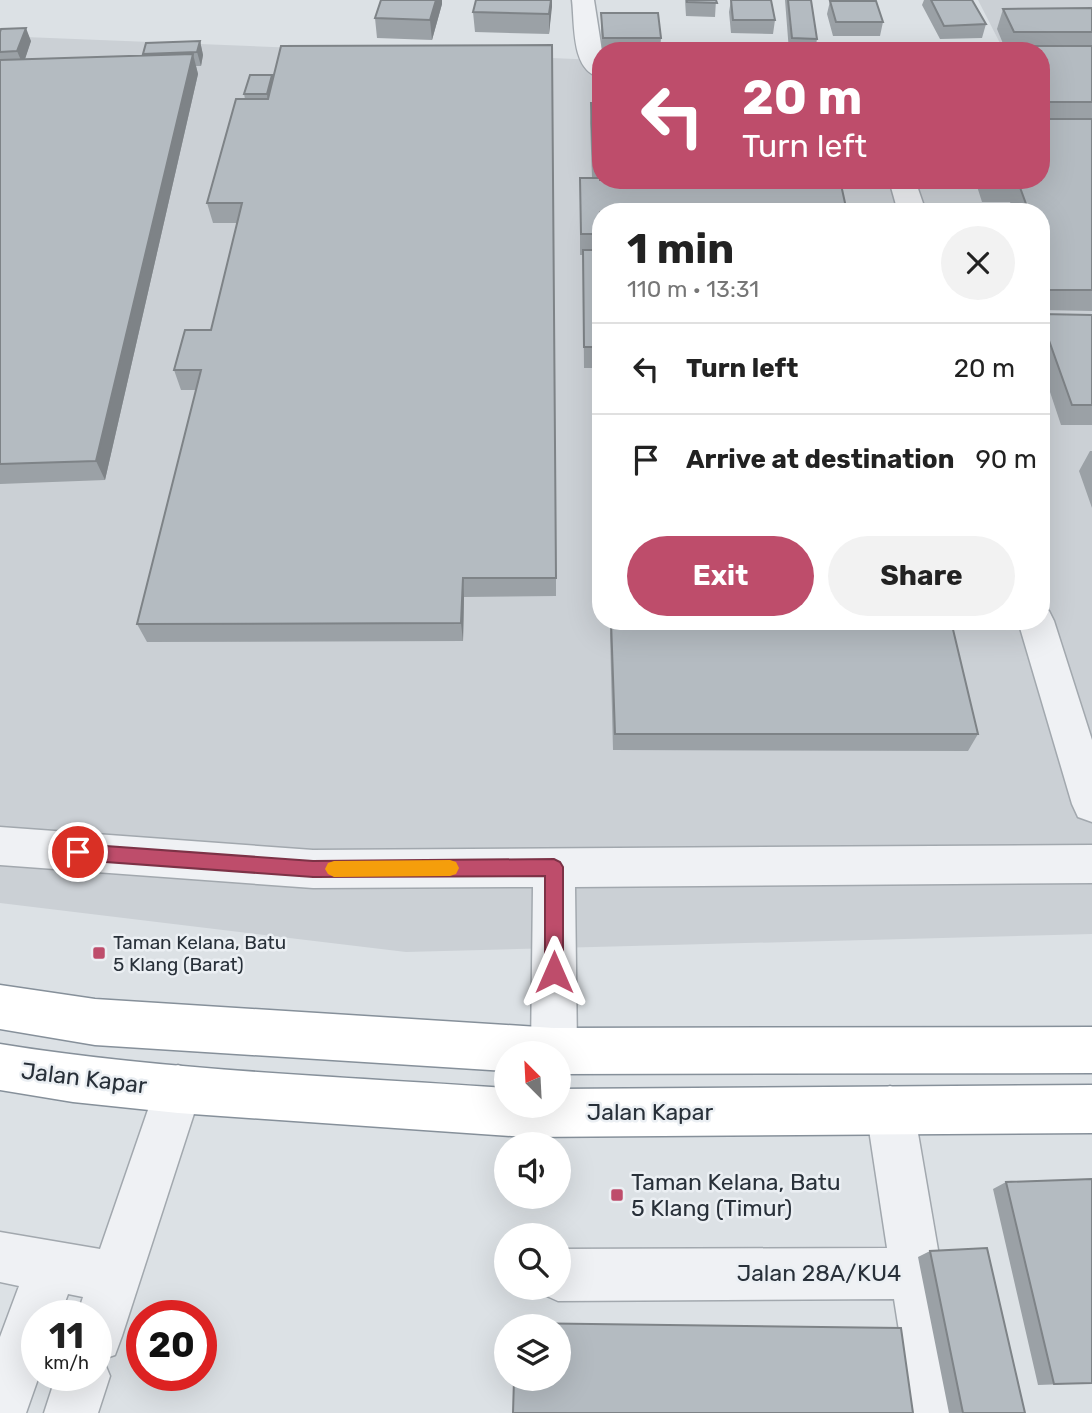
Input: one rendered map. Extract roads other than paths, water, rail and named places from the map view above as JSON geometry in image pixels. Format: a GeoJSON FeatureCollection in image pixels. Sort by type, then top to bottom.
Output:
{"type":"FeatureCollection","features":[{"type":"Feature","properties":{"kind":"highway"},"geometry":{"type":"LineString","coordinates":[[0,1007],[95,1021],[494,1047]]}},
{"type":"Feature","properties":{"kind":"highway"},"geometry":{"type":"LineString","coordinates":[[571,1051],[1092,1050]]}},
{"type":"Feature","properties":{"kind":"highway","name":"Jalan Kapar"},"geometry":{"type":"LineString","coordinates":[[0,1067],[73,1079],[178,1089],[526,1113],[1092,1110]]}},
{"type":"Feature","properties":{"kind":"street"},"geometry":{"type":"LineString","coordinates":[[583,0],[592,62]]}},
{"type":"Feature","properties":{"kind":"street"},"geometry":{"type":"LineString","coordinates":[[1039,630],[1092,804]]}},
{"type":"Feature","properties":{"kind":"street"},"geometry":{"type":"LineString","coordinates":[[0,846],[313,869],[1092,863]]}},
{"type":"Feature","properties":{"kind":"street"},"geometry":{"type":"LineString","coordinates":[[554,867],[554,1041]]}},
{"type":"Feature","properties":{"kind":"street"},"geometry":{"type":"LineString","coordinates":[[108,1300],[178,1089]]}},
{"type":"Feature","properties":{"kind":"street","name":"Jalan 28A/KU4"},"geometry":{"type":"LineString","coordinates":[[571,1275],[916,1273],[890,1111]]}},
{"type":"Feature","properties":{"kind":"street"},"geometry":{"type":"LineString","coordinates":[[0,1257],[116,1278]]}},
{"type":"Feature","properties":{"kind":"street"},"geometry":{"type":"LineString","coordinates":[[0,1410],[52,1266]]}},
{"type":"Feature","properties":{"kind":"street"},"geometry":{"type":"LineString","coordinates":[[916,1273],[939,1413]]}},
{"type":"Feature","properties":{"kind":"street"},"geometry":{"type":"LineString","coordinates":[[71,1413],[78,1391]]}},
{"type":"Feature","properties":{"kind":"place","name":"Taman Kelana, Batu 5 Klang (Barat)"},"geometry":{"type":"Point","coordinates":[99,953]}},
{"type":"Feature","properties":{"kind":"place","name":"Taman Kelana, Batu 5 Klang (Timur)"},"geometry":{"type":"Point","coordinates":[617,1195]}}]}
